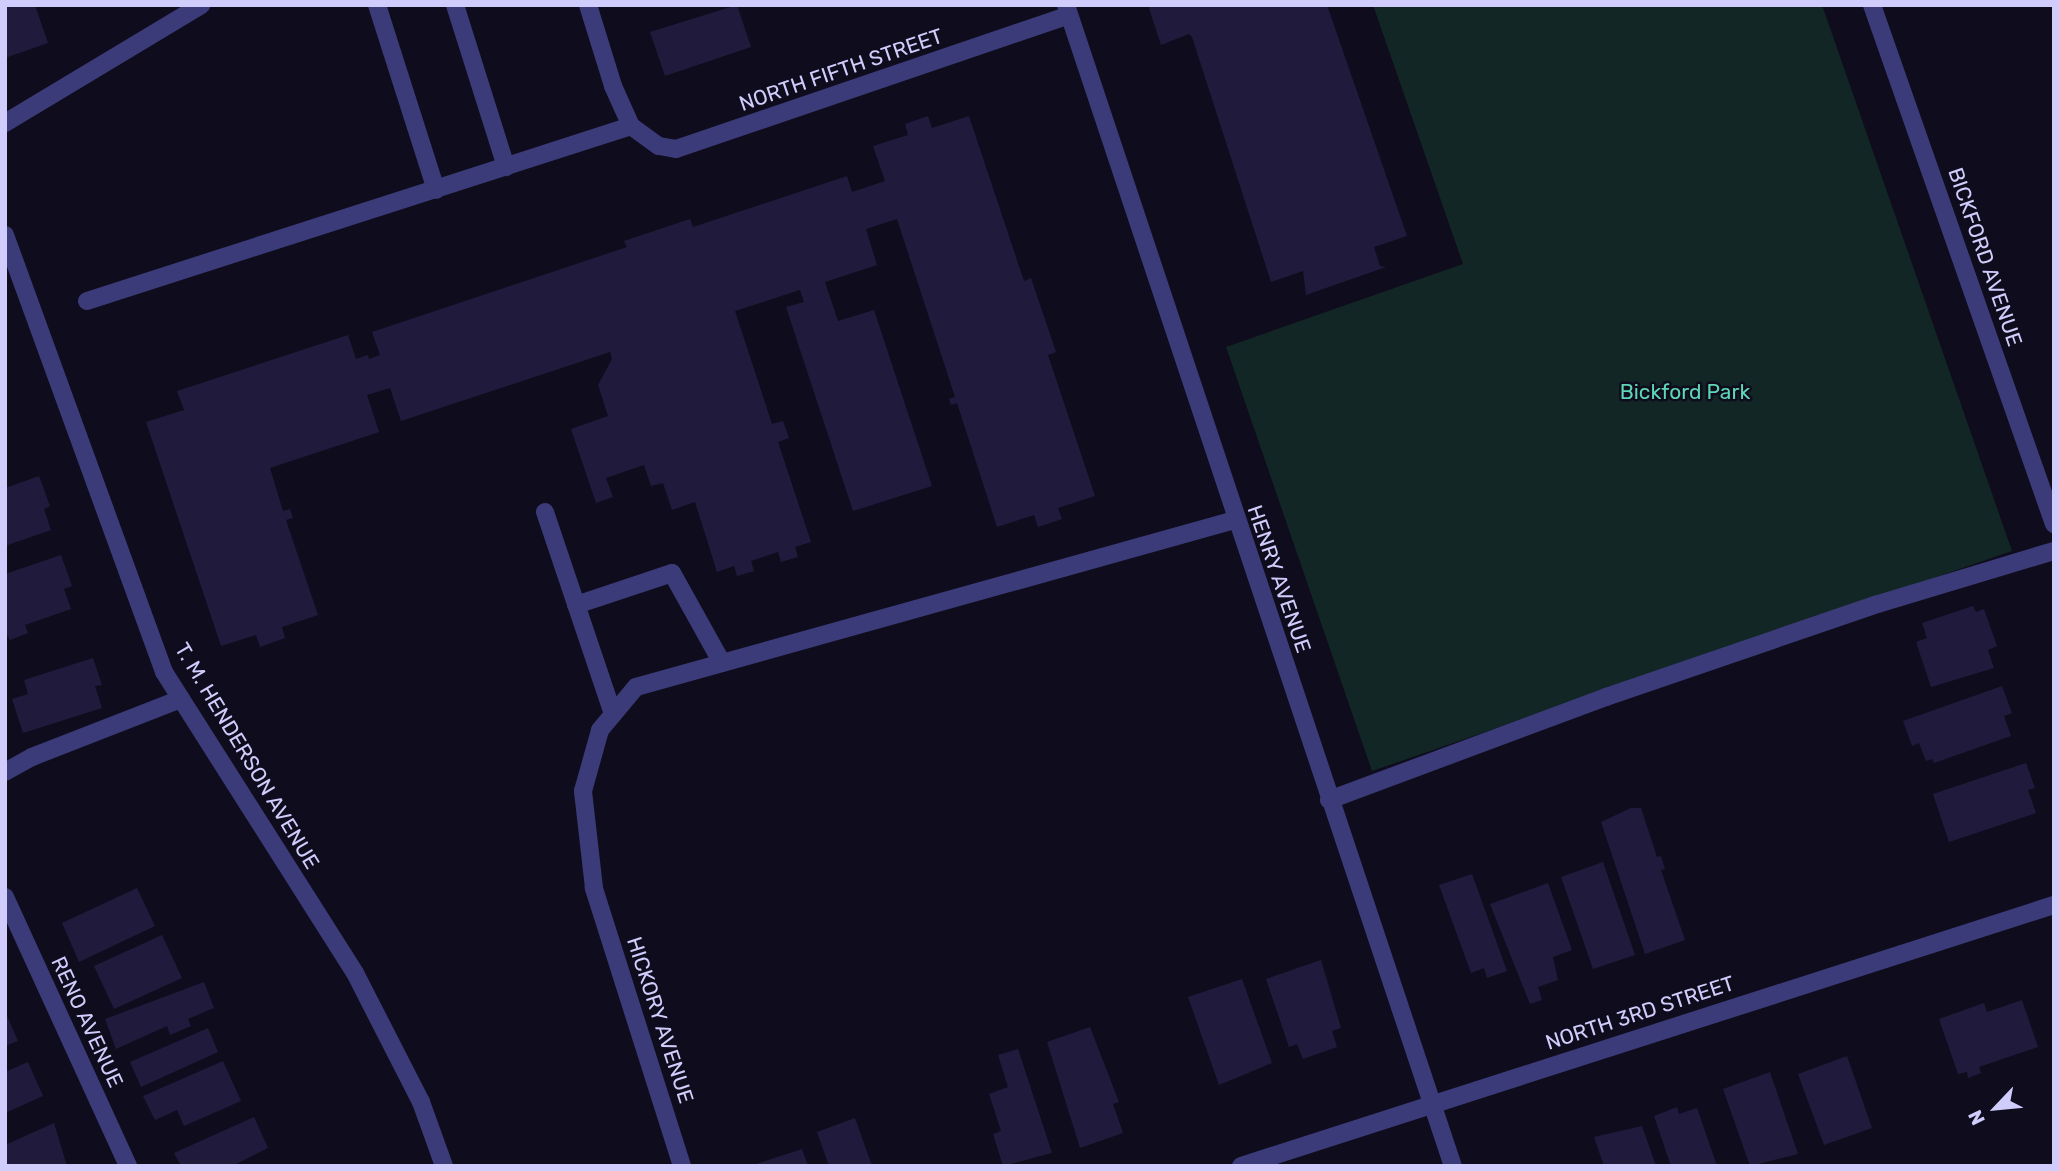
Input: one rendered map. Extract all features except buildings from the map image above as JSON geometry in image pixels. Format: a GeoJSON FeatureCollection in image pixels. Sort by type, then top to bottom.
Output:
{"type":"FeatureCollection","features":[{"type":"Feature","properties":{"kind":"street"},"geometry":{"type":"LineString","coordinates":[[5,123],[201,5]]}},
{"type":"Feature","properties":{"kind":"street"},"geometry":{"type":"LineString","coordinates":[[377,5],[436,190]]}},
{"type":"Feature","properties":{"kind":"street"},"geometry":{"type":"LineString","coordinates":[[455,5],[506,167]]}},
{"type":"Feature","properties":{"kind":"street"},"geometry":{"type":"LineString","coordinates":[[88,301],[631,126],[613,86],[588,5]]}},
{"type":"Feature","properties":{"kind":"street","name":"BICKFORD AVENUE"},"geometry":{"type":"LineString","coordinates":[[1872,5],[2054,524]]}},
{"type":"Feature","properties":{"kind":"street","name":"NORTH FIFTH STREET"},"geometry":{"type":"LineString","coordinates":[[631,126],[659,146],[691,145],[1068,10]]}},
{"type":"Feature","properties":{"kind":"street","name":"HENRY AVENUE"},"geometry":{"type":"LineString","coordinates":[[1068,10],[1235,520],[1453,1166]]}},
{"type":"Feature","properties":{"kind":"street","name":"T. M. HENDERSON AVENUE"},"geometry":{"type":"LineString","coordinates":[[5,235],[131,592],[164,672],[355,973],[421,1102],[444,1166]]}},
{"type":"Feature","properties":{"kind":"street"},"geometry":{"type":"LineString","coordinates":[[545,512],[613,714]]}},
{"type":"Feature","properties":{"kind":"street","name":"HICKORY AVENUE"},"geometry":{"type":"LineString","coordinates":[[682,1166],[594,888],[583,791],[600,730],[636,687],[1235,520]]}},
{"type":"Feature","properties":{"kind":"street"},"geometry":{"type":"LineString","coordinates":[[1329,800],[1606,697],[1878,604],[2054,551]]}},
{"type":"Feature","properties":{"kind":"street"},"geometry":{"type":"LineString","coordinates":[[576,604],[672,573],[722,663]]}},
{"type":"Feature","properties":{"kind":"street"},"geometry":{"type":"LineString","coordinates":[[5,772],[32,757],[181,699]]}},
{"type":"Feature","properties":{"kind":"street","name":"RENO AVENUE"},"geometry":{"type":"LineString","coordinates":[[5,897],[128,1166]]}},
{"type":"Feature","properties":{"kind":"street","name":"NORTH 3RD STREET"},"geometry":{"type":"LineString","coordinates":[[1241,1166],[2054,905]]}},
{"type":"Feature","properties":{"kind":"green space","name":"Bickford Park"},"geometry":{"type":"Polygon","coordinates":[[[1373,5],[1822,5],[2012,551],[1372,771],[1226,347],[1463,264],[1373,5]]]}}]}
